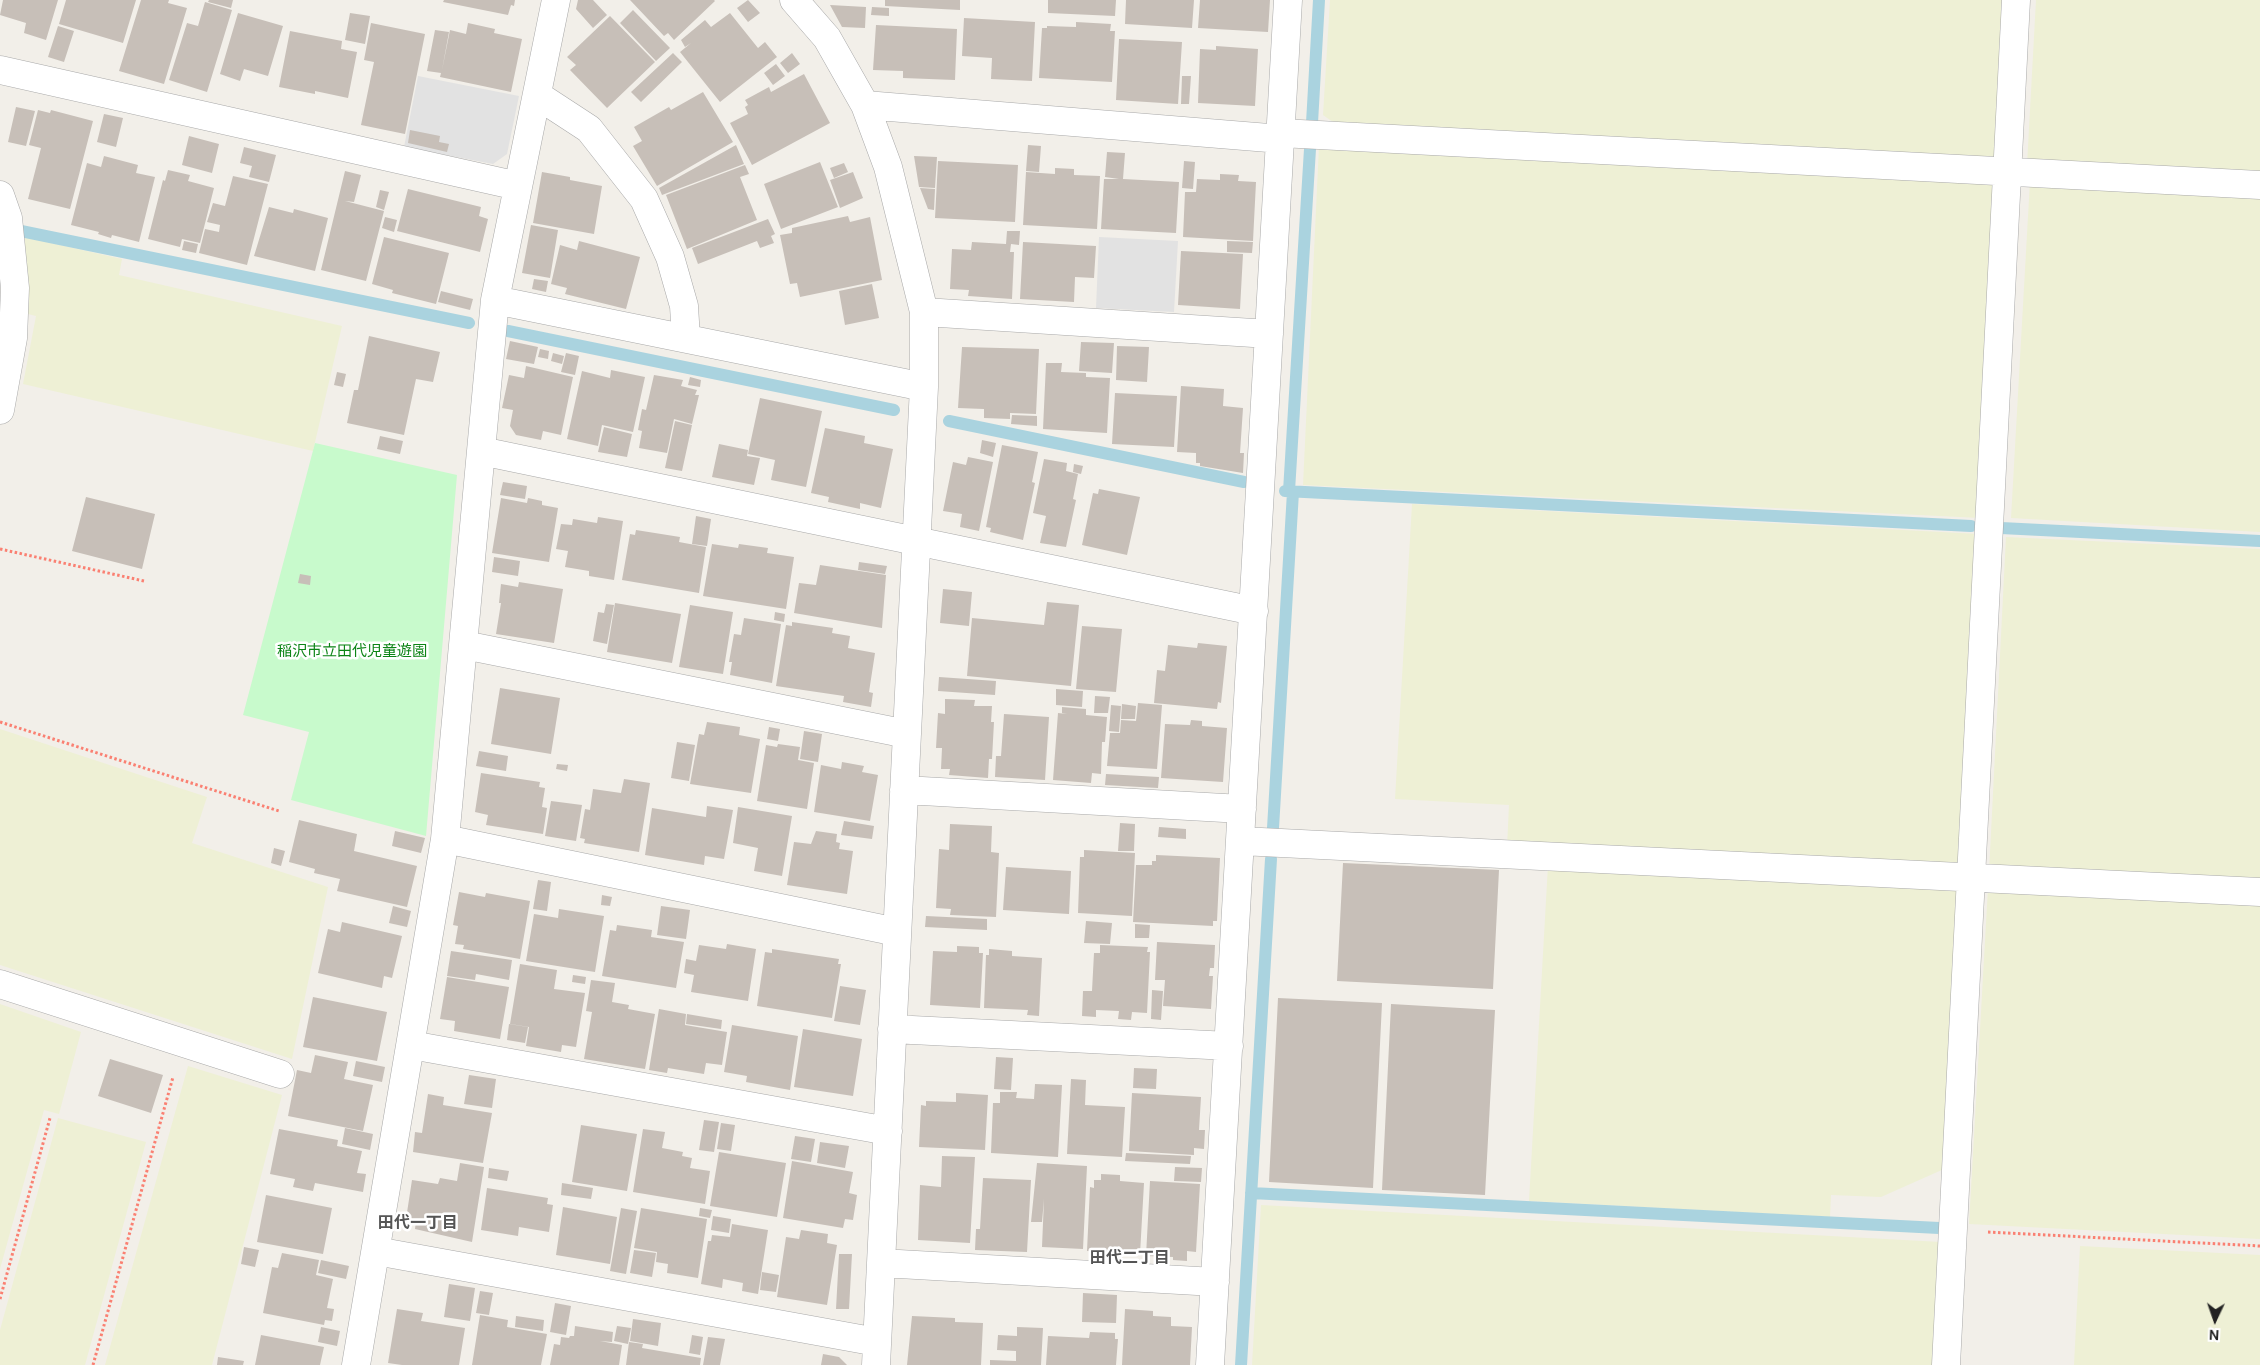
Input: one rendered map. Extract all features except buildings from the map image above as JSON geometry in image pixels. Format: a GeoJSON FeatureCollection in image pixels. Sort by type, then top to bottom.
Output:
{"type":"FeatureCollection","features":[{"type":"Feature","properties":{"kind":"street"},"geometry":{"type":"LineString","coordinates":[[356,1365],[446,839],[495,300],[556,0]]}},
{"type":"Feature","properties":{"kind":"street"},"geometry":{"type":"LineString","coordinates":[[376,1251],[877,1354],[924,387],[924,312],[888,166],[865,105],[828,38],[794,0]]}},
{"type":"Feature","properties":{"kind":"street"},"geometry":{"type":"LineString","coordinates":[[1210,1365],[1288,0]]}},
{"type":"Feature","properties":{"kind":"street"},"geometry":{"type":"LineString","coordinates":[[1946,1365],[2016,0]]}},
{"type":"Feature","properties":{"kind":"street"},"geometry":{"type":"LineString","coordinates":[[0,70],[518,186]]}},
{"type":"Feature","properties":{"kind":"street"},"geometry":{"type":"LineString","coordinates":[[537,95],[589,129],[644,199],[670,257],[684,306],[686,338]]}},
{"type":"Feature","properties":{"kind":"street"},"geometry":{"type":"LineString","coordinates":[[865,105],[1281,136],[2260,185]]}},
{"type":"Feature","properties":{"kind":"street"},"geometry":{"type":"LineString","coordinates":[[0,195],[8,218],[15,288],[6,337],[0,410]]}},
{"type":"Feature","properties":{"kind":"street"},"geometry":{"type":"LineString","coordinates":[[495,300],[924,387]]}},
{"type":"Feature","properties":{"kind":"street"},"geometry":{"type":"LineString","coordinates":[[924,312],[1269,334]]}},
{"type":"Feature","properties":{"kind":"street"},"geometry":{"type":"LineString","coordinates":[[481,451],[1254,611]]}},
{"type":"Feature","properties":{"kind":"street"},"geometry":{"type":"LineString","coordinates":[[464,645],[907,734]]}},
{"type":"Feature","properties":{"kind":"street"},"geometry":{"type":"LineString","coordinates":[[904,790],[1242,809]]}},
{"type":"Feature","properties":{"kind":"street"},"geometry":{"type":"LineString","coordinates":[[446,839],[897,932]]}},
{"type":"Feature","properties":{"kind":"street"},"geometry":{"type":"LineString","coordinates":[[1241,841],[2260,892]]}},
{"type":"Feature","properties":{"kind":"street"},"geometry":{"type":"LineString","coordinates":[[0,984],[280,1074]]}},
{"type":"Feature","properties":{"kind":"street"},"geometry":{"type":"LineString","coordinates":[[892,1029],[1229,1046]]}},
{"type":"Feature","properties":{"kind":"street"},"geometry":{"type":"LineString","coordinates":[[411,1045],[888,1130]]}},
{"type":"Feature","properties":{"kind":"street"},"geometry":{"type":"LineString","coordinates":[[881,1263],[1215,1282]]}},
{"type":"Feature","properties":{"kind":"path"},"geometry":{"type":"LineString","coordinates":[[0,550],[144,580]]}},
{"type":"Feature","properties":{"kind":"path"},"geometry":{"type":"LineString","coordinates":[[0,722],[279,811]]}},
{"type":"Feature","properties":{"kind":"path"},"geometry":{"type":"LineString","coordinates":[[93,1365],[182,1042]]}},
{"type":"Feature","properties":{"kind":"path"},"geometry":{"type":"LineString","coordinates":[[0,1299],[50,1118]]}},
{"type":"Feature","properties":{"kind":"path"},"geometry":{"type":"LineString","coordinates":[[1953,1231],[2260,1246]]}},
{"type":"Feature","properties":{"kind":"green space"},"geometry":{"type":"Polygon","coordinates":[[[1330,0],[2007,0],[1998,164],[1340,127],[1323,115],[1330,0]]]}},
{"type":"Feature","properties":{"kind":"green space"},"geometry":{"type":"Polygon","coordinates":[[[2036,0],[2260,0],[2260,176],[2027,165],[2036,0]]]}},
{"type":"Feature","properties":{"kind":"green space"},"geometry":{"type":"Polygon","coordinates":[[[1319,146],[1997,180],[1980,518],[1303,485],[1319,146]]]}},
{"type":"Feature","properties":{"kind":"green space"},"geometry":{"type":"Polygon","coordinates":[[[2030,181],[2260,194],[2260,532],[2011,518],[2030,181]]]}},
{"type":"Feature","properties":{"kind":"green space"},"geometry":{"type":"Polygon","coordinates":[[[25,237],[122,259],[119,275],[342,326],[313,451],[23,384],[36,316],[24,313],[25,237]]]}},
{"type":"Feature","properties":{"kind":"green space","name":"稲沢市立田代児童遊園"},"geometry":{"type":"Polygon","coordinates":[[[315,443],[457,475],[426,836],[291,800],[309,732],[243,715],[315,443]]]}},
{"type":"Feature","properties":{"kind":"green space"},"geometry":{"type":"Polygon","coordinates":[[[1412,504],[1979,534],[1962,866],[1507,848],[1509,805],[1395,799],[1412,504]]]}},
{"type":"Feature","properties":{"kind":"green space"},"geometry":{"type":"Polygon","coordinates":[[[2006,537],[2260,549],[2260,885],[1989,872],[2006,537]]]}},
{"type":"Feature","properties":{"kind":"green space"},"geometry":{"type":"Polygon","coordinates":[[[0,729],[207,797],[192,843],[328,887],[292,1059],[0,965],[0,729]]]}},
{"type":"Feature","properties":{"kind":"green space"},"geometry":{"type":"Polygon","coordinates":[[[1548,865],[1955,886],[1962,893],[1944,1169],[1881,1197],[1831,1195],[1830,1217],[1529,1201],[1548,865]]]}},
{"type":"Feature","properties":{"kind":"green space"},"geometry":{"type":"Polygon","coordinates":[[[1988,888],[2260,900],[2260,1239],[1969,1224],[1988,888]]]}},
{"type":"Feature","properties":{"kind":"green space"},"geometry":{"type":"Polygon","coordinates":[[[0,1004],[81,1032],[59,1114],[44,1110],[0,1269],[0,1004]]]}},
{"type":"Feature","properties":{"kind":"green space"},"geometry":{"type":"Polygon","coordinates":[[[188,1066],[282,1095],[212,1365],[105,1365],[188,1066]]]}},
{"type":"Feature","properties":{"kind":"green space"},"geometry":{"type":"Polygon","coordinates":[[[58,1118],[146,1142],[85,1365],[0,1365],[0,1330],[58,1118]]]}},
{"type":"Feature","properties":{"kind":"green space"},"geometry":{"type":"Polygon","coordinates":[[[1261,1205],[1941,1242],[1934,1365],[1252,1365],[1261,1205]]]}},
{"type":"Feature","properties":{"kind":"green space"},"geometry":{"type":"Polygon","coordinates":[[[2080,1246],[2260,1255],[2260,1365],[2074,1365],[2080,1246]]]}},
{"type":"Feature","properties":{"kind":"shaded area"},"geometry":{"type":"Polygon","coordinates":[[[418,76],[519,96],[507,154],[493,164],[404,147],[418,76]]]}},
{"type":"Feature","properties":{"kind":"shaded area"},"geometry":{"type":"Polygon","coordinates":[[[1099,237],[1178,241],[1174,312],[1096,308],[1099,237]]]}},
{"type":"Feature","properties":{"kind":"waterway"},"geometry":{"type":"LineString","coordinates":[[1312,123],[1319,0]]}},
{"type":"Feature","properties":{"kind":"waterway"},"geometry":{"type":"LineString","coordinates":[[1289,491],[1310,149]]}},
{"type":"Feature","properties":{"kind":"waterway"},"geometry":{"type":"LineString","coordinates":[[21,231],[469,323]]}},
{"type":"Feature","properties":{"kind":"waterway"},"geometry":{"type":"LineString","coordinates":[[508,331],[894,410]]}},
{"type":"Feature","properties":{"kind":"waterway"},"geometry":{"type":"LineString","coordinates":[[949,421],[1244,482]]}},
{"type":"Feature","properties":{"kind":"waterway"},"geometry":{"type":"LineString","coordinates":[[1285,491],[1971,526]]}},
{"type":"Feature","properties":{"kind":"waterway"},"geometry":{"type":"LineString","coordinates":[[1273,828],[1293,492]]}},
{"type":"Feature","properties":{"kind":"waterway"},"geometry":{"type":"LineString","coordinates":[[2001,528],[2260,541]]}},
{"type":"Feature","properties":{"kind":"waterway"},"geometry":{"type":"LineString","coordinates":[[1241,1365],[1271,859]]}},
{"type":"Feature","properties":{"kind":"waterway"},"geometry":{"type":"LineString","coordinates":[[1251,1193],[1939,1228]]}},
{"type":"Feature","properties":{"kind":"district","name":"田代一丁目"},"geometry":{"type":"Point","coordinates":[418,1224]}},
{"type":"Feature","properties":{"kind":"district","name":"田代二丁目"},"geometry":{"type":"Point","coordinates":[1130,1259]}}]}
